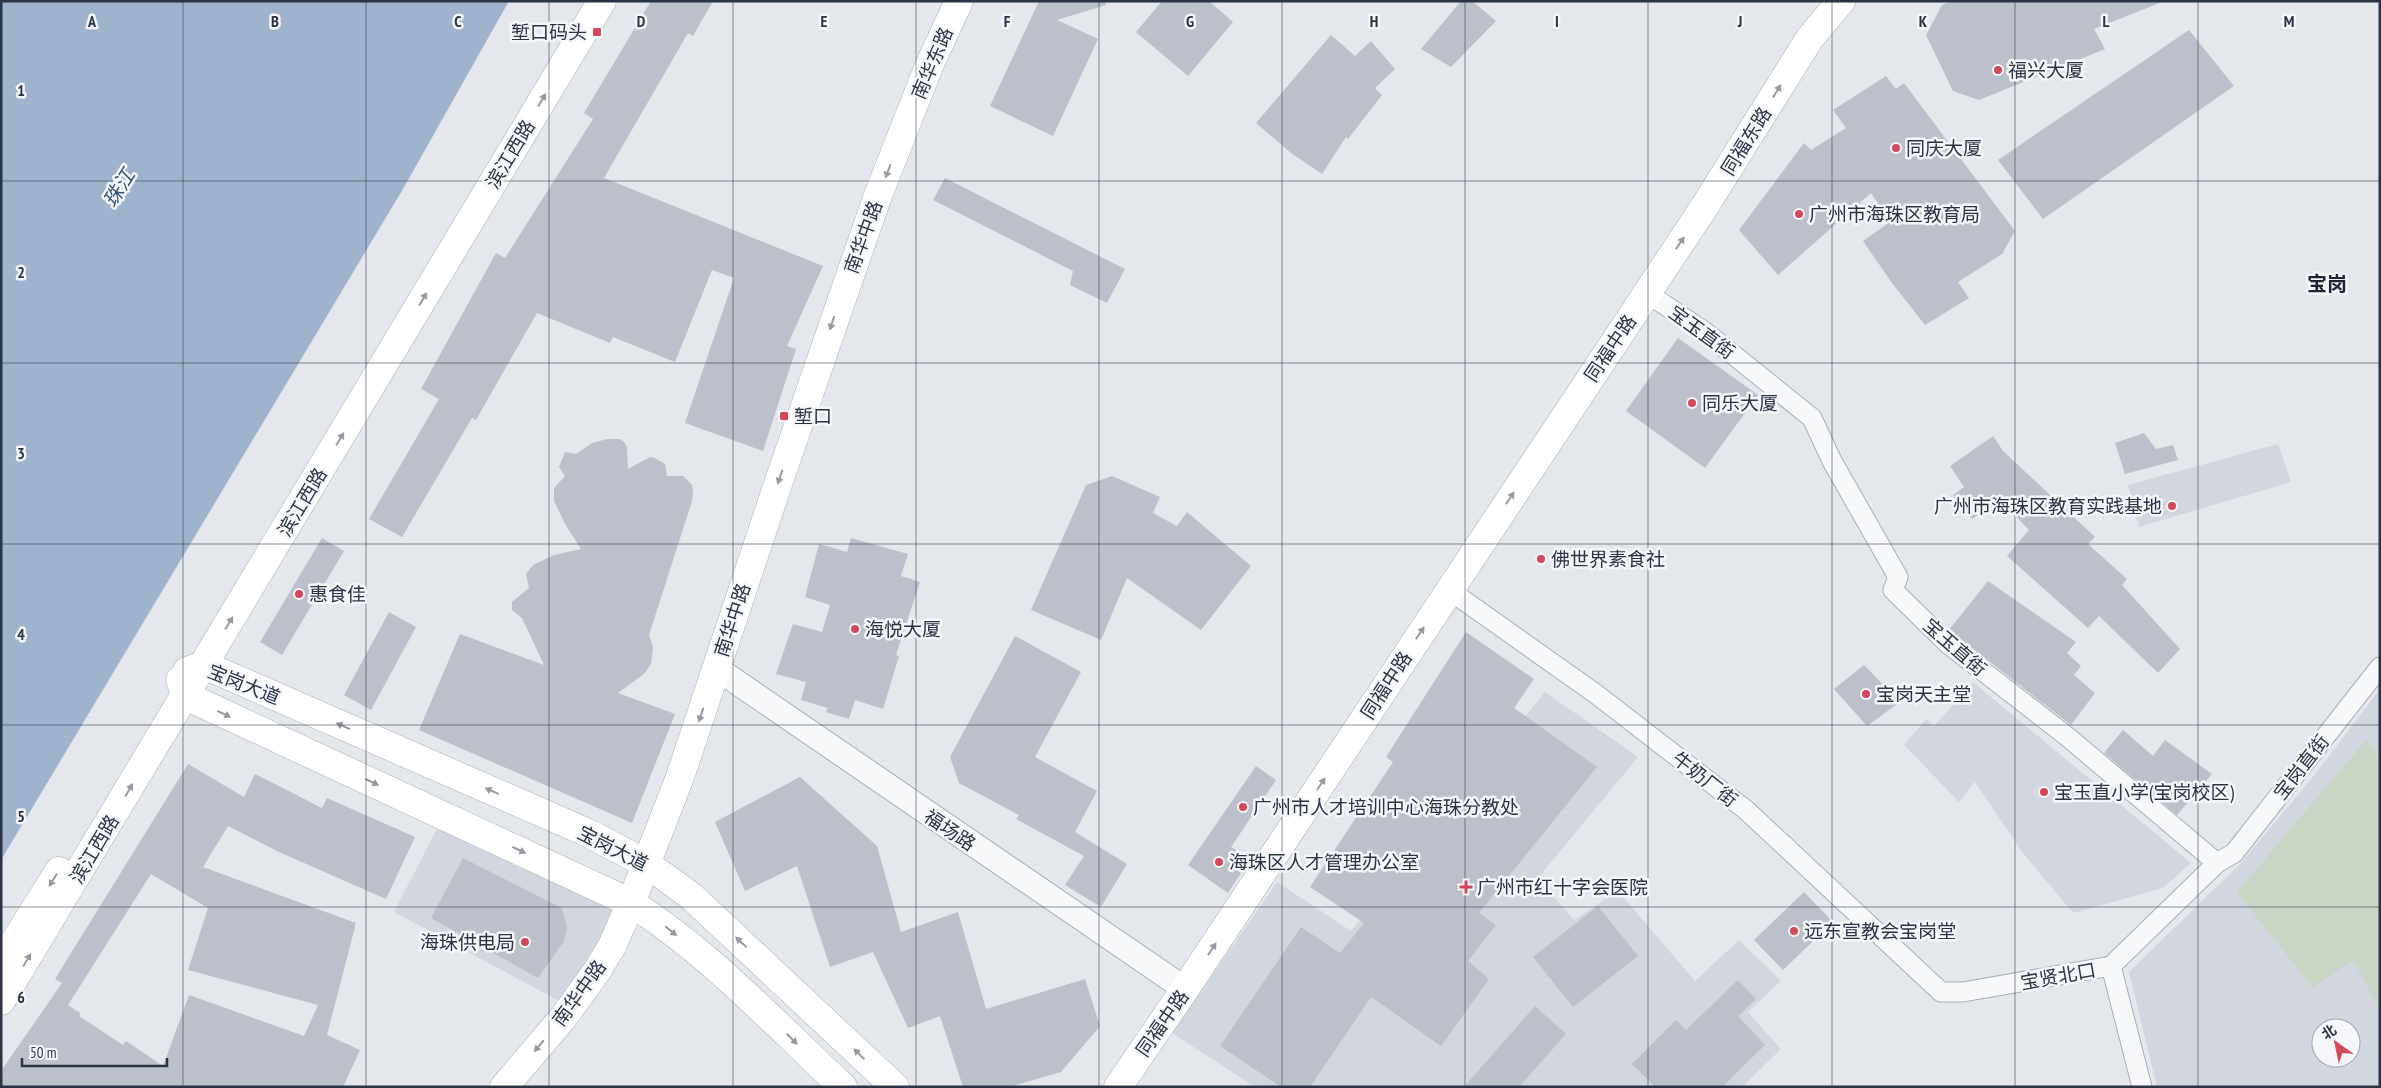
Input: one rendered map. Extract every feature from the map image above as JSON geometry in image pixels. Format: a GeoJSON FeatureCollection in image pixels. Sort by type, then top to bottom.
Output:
{"type":"FeatureCollection","features":[{"type":"Feature","properties":{"kind":"main road","name":"滨江西路"},"geometry":{"type":"LineString","coordinates":[[1,1001],[182,685],[580,1]]}},
{"type":"Feature","properties":{"kind":"main road","name":"滨江西路"},"geometry":{"type":"LineString","coordinates":[[204,665],[602,1]]}},
{"type":"Feature","properties":{"kind":"main road","name":"南华东路"},"geometry":{"type":"LineString","coordinates":[[905,125],[959,1]]}},
{"type":"Feature","properties":{"kind":"main road","name":"同福东路"},"geometry":{"type":"LineString","coordinates":[[1650,288],[1703,209],[1810,38],[1841,1]]}},
{"type":"Feature","properties":{"kind":"main road","name":"南华中路"},"geometry":{"type":"LineString","coordinates":[[504,1087],[562,1018],[597,971],[612,946],[647,864],[677,786],[835,314],[905,125]]}},
{"type":"Feature","properties":{"kind":"main road","name":"同福中路"},"geometry":{"type":"LineString","coordinates":[[1118,1087],[1186,989],[1650,288]]}},
{"type":"Feature","properties":{"kind":"main road","name":"宝岗大道"},"geometry":{"type":"LineString","coordinates":[[842,1087],[709,962],[631,902],[182,685],[204,665],[586,832],[647,864],[691,896],[895,1087]]}},
{"type":"Feature","properties":{"kind":"main road","name":"滨江西路"},"geometry":{"type":"LineString","coordinates":[[1,963],[182,685]]}},
{"type":"Feature","properties":{"kind":"street","name":"宝玉直街"},"geometry":{"type":"LineString","coordinates":[[1650,288],[1812,418],[1832,461],[1898,577],[1892,590],[1948,644],[2069,738],[2217,863]]}},
{"type":"Feature","properties":{"kind":"street","name":"牛奶厂街"},"geometry":{"type":"LineString","coordinates":[[1449,590],[1596,694],[1746,810],[1941,992]]}},
{"type":"Feature","properties":{"kind":"street","name":"宝岗直街"},"geometry":{"type":"LineString","coordinates":[[2217,863],[2234,853],[2380,667]]}},
{"type":"Feature","properties":{"kind":"street","name":"福场路"},"geometry":{"type":"LineString","coordinates":[[716,668],[1186,989]]}},
{"type":"Feature","properties":{"kind":"street"},"geometry":{"type":"LineString","coordinates":[[2111,966],[2217,863]]}},
{"type":"Feature","properties":{"kind":"street","name":"宝贤北口"},"geometry":{"type":"LineString","coordinates":[[1941,992],[1963,992],[2111,966],[2142,1087]]}},
{"type":"Feature","properties":{"kind":"shaded area","name":"广州市海珠区教育实践基地"},"geometry":{"type":"Polygon","coordinates":[[[2278,444],[2291,482],[2139,527],[2128,485],[2278,444]]]}},
{"type":"Feature","properties":{"kind":"shaded area","name":"宝玉直小学(宝岗校区)"},"geometry":{"type":"Polygon","coordinates":[[[1973,683],[2191,863],[2163,888],[2073,913],[2023,853],[1975,782],[1959,802],[1904,745],[1926,719],[1934,726],[1973,683]]]}},
{"type":"Feature","properties":{"kind":"shaded area"},"geometry":{"type":"Polygon","coordinates":[[[2380,689],[2380,1087],[2157,1087],[2129,972],[2240,864],[2316,773],[2380,689]]]}},
{"type":"Feature","properties":{"kind":"shaded area","name":"广州市红十字会医院"},"geometry":{"type":"Polygon","coordinates":[[[1545,692],[1638,757],[1538,878],[1574,920],[1618,891],[1695,981],[1739,940],[1781,981],[1748,1012],[1781,1049],[1742,1087],[1255,1087],[1172,1033],[1277,882],[1351,931],[1545,692]]]}},
{"type":"Feature","properties":{"kind":"shaded area","name":"海珠供电局"},"geometry":{"type":"Polygon","coordinates":[[[438,827],[620,909],[585,971],[561,1002],[394,912],[438,827]]]}},
{"type":"Feature","properties":{"kind":"green space"},"geometry":{"type":"Polygon","coordinates":[[[2367,739],[2380,758],[2380,1009],[2353,960],[2313,988],[2237,892],[2367,739]]]}},
{"type":"Feature","properties":{"kind":"water","name":"珠江"},"geometry":{"type":"Polygon","coordinates":[[[1,1],[509,1],[403,189],[1,860],[1,1]]]}},
{"type":"Feature","properties":{"kind":"building"},"geometry":{"type":"Polygon","coordinates":[[[651,1],[713,1],[693,36],[688,33],[604,178],[823,266],[787,346],[796,349],[763,451],[685,423],[734,278],[712,270],[675,362],[613,337],[610,343],[537,313],[476,420],[472,418],[402,537],[369,519],[439,399],[421,389],[496,253],[505,258],[593,119],[584,113],[651,1]]]}},
{"type":"Feature","properties":{"kind":"building"},"geometry":{"type":"Polygon","coordinates":[[[1039,1],[1105,1],[1106,5],[1057,20],[1098,39],[1053,136],[990,106],[1039,1]]]}},
{"type":"Feature","properties":{"kind":"building"},"geometry":{"type":"Polygon","coordinates":[[[1162,1],[1209,1],[1233,22],[1188,76],[1136,32],[1162,1]]]}},
{"type":"Feature","properties":{"kind":"building"},"geometry":{"type":"Polygon","coordinates":[[[1461,1],[1472,1],[1496,21],[1451,67],[1421,49],[1461,1]]]}},
{"type":"Feature","properties":{"kind":"building","name":"福兴大厦"},"geometry":{"type":"Polygon","coordinates":[[[1950,1],[2162,2],[2094,29],[2105,49],[1979,100],[1953,91],[1926,35],[1942,5],[1950,1]]]}},
{"type":"Feature","properties":{"kind":"building"},"geometry":{"type":"Polygon","coordinates":[[[2189,30],[2234,86],[2043,219],[1998,160],[2189,30]]]}},
{"type":"Feature","properties":{"kind":"building"},"geometry":{"type":"Polygon","coordinates":[[[1331,35],[1355,56],[1371,41],[1395,69],[1375,88],[1382,95],[1348,139],[1346,137],[1322,174],[1291,153],[1256,123],[1331,35]]]}},
{"type":"Feature","properties":{"kind":"building"},"geometry":{"type":"Polygon","coordinates":[[[1886,76],[1896,89],[1904,83],[2015,231],[2002,254],[1958,282],[1969,298],[1925,325],[1892,283],[1863,241],[1890,222],[1871,193],[1778,275],[1739,230],[1804,143],[1811,150],[1846,128],[1833,110],[1886,76]]]}},
{"type":"Feature","properties":{"kind":"building"},"geometry":{"type":"Polygon","coordinates":[[[945,178],[1125,269],[1107,303],[1070,285],[1073,271],[933,200],[945,178]]]}},
{"type":"Feature","properties":{"kind":"building","name":"同乐大厦"},"geometry":{"type":"Polygon","coordinates":[[[1678,338],[1758,395],[1705,468],[1626,411],[1678,338]]]}},
{"type":"Feature","properties":{"kind":"building"},"geometry":{"type":"Polygon","coordinates":[[[2144,433],[2156,449],[2173,445],[2178,460],[2125,474],[2115,443],[2144,433]]]}},
{"type":"Feature","properties":{"kind":"building"},"geometry":{"type":"Polygon","coordinates":[[[1993,436],[2003,451],[2095,537],[2088,544],[2127,579],[2122,585],[2180,649],[2158,673],[2099,616],[2088,628],[2007,556],[2029,530],[2001,501],[1972,519],[1953,495],[1964,487],[1950,466],[1993,436]]]}},
{"type":"Feature","properties":{"kind":"building"},"geometry":{"type":"Polygon","coordinates":[[[607,439],[620,439],[624,442],[627,447],[628,469],[650,457],[655,458],[665,464],[667,476],[683,476],[692,485],[693,491],[692,501],[649,635],[653,647],[651,664],[644,674],[618,693],[675,714],[632,823],[419,730],[460,634],[544,665],[522,618],[512,610],[512,602],[529,588],[526,574],[533,565],[554,555],[581,549],[565,524],[554,501],[554,488],[565,476],[559,467],[565,452],[576,454],[592,443],[607,439]]]}},
{"type":"Feature","properties":{"kind":"building"},"geometry":{"type":"Polygon","coordinates":[[[1112,476],[1160,497],[1153,513],[1177,526],[1187,512],[1251,566],[1201,630],[1127,578],[1101,640],[1031,610],[1086,485],[1112,476]]]}},
{"type":"Feature","properties":{"kind":"building"},"geometry":{"type":"Polygon","coordinates":[[[322,538],[344,551],[282,655],[260,642],[322,538]]]}},
{"type":"Feature","properties":{"kind":"building","name":"海悦大厦"},"geometry":{"type":"Polygon","coordinates":[[[851,538],[908,554],[901,576],[920,582],[896,655],[899,656],[883,709],[855,700],[849,719],[826,712],[828,708],[801,700],[806,682],[776,674],[793,624],[822,632],[830,605],[805,597],[819,544],[847,552],[851,538]]]}},
{"type":"Feature","properties":{"kind":"building"},"geometry":{"type":"Polygon","coordinates":[[[1988,581],[2076,642],[2067,653],[2081,666],[2074,675],[2095,693],[2071,725],[1949,630],[1988,581]]]}},
{"type":"Feature","properties":{"kind":"building"},"geometry":{"type":"Polygon","coordinates":[[[389,612],[416,627],[371,710],[344,695],[389,612]]]}},
{"type":"Feature","properties":{"kind":"building"},"geometry":{"type":"Polygon","coordinates":[[[1466,632],[1534,679],[1514,708],[1597,767],[1479,913],[1496,925],[1468,961],[1489,979],[1441,1046],[1371,997],[1310,1087],[1281,1087],[1220,1046],[1301,927],[1340,953],[1364,923],[1310,887],[1393,762],[1386,757],[1466,632]]]}},
{"type":"Feature","properties":{"kind":"building"},"geometry":{"type":"Polygon","coordinates":[[[1015,636],[1081,672],[1035,757],[1097,791],[1075,832],[1127,864],[1101,907],[1065,885],[1084,856],[1016,819],[1019,815],[959,783],[950,757],[1015,636]]]}},
{"type":"Feature","properties":{"kind":"building","name":"宝岗天主堂"},"geometry":{"type":"Polygon","coordinates":[[[1864,665],[1900,702],[1867,726],[1834,689],[1864,665]]]}},
{"type":"Feature","properties":{"kind":"building"},"geometry":{"type":"Polygon","coordinates":[[[2123,730],[2153,756],[2165,740],[2212,774],[2177,815],[2104,753],[2123,730]]]}},
{"type":"Feature","properties":{"kind":"building"},"geometry":{"type":"Polygon","coordinates":[[[188,764],[244,797],[255,774],[322,808],[327,798],[415,837],[386,899],[279,852],[228,826],[203,867],[356,923],[327,1035],[360,1050],[343,1087],[1,1087],[1,1071],[62,983],[55,979],[188,764]],[[151,874],[68,1005],[81,1014],[79,1016],[123,1045],[126,1041],[163,1066],[189,995],[304,1036],[318,1005],[188,970],[208,908],[151,874]]]}},
{"type":"Feature","properties":{"kind":"building"},"geometry":{"type":"Polygon","coordinates":[[[1256,766],[1276,780],[1231,847],[1250,859],[1228,893],[1188,865],[1256,766]]]}},
{"type":"Feature","properties":{"kind":"building"},"geometry":{"type":"Polygon","coordinates":[[[800,777],[877,846],[901,932],[958,912],[986,1009],[1085,979],[1100,1026],[1061,1072],[1009,1087],[963,1087],[940,1016],[908,1028],[873,952],[830,967],[797,866],[745,891],[715,822],[800,777]]]}},
{"type":"Feature","properties":{"kind":"building"},"geometry":{"type":"Polygon","coordinates":[[[463,858],[562,908],[567,928],[564,941],[538,978],[431,918],[463,858]]]}},
{"type":"Feature","properties":{"kind":"building","name":"远东宣教会宝岗堂"},"geometry":{"type":"Polygon","coordinates":[[[1804,892],[1833,922],[1783,970],[1754,940],[1804,892]]]}},
{"type":"Feature","properties":{"kind":"building"},"geometry":{"type":"Polygon","coordinates":[[[1598,906],[1638,956],[1573,1007],[1533,957],[1598,906]]]}},
{"type":"Feature","properties":{"kind":"building"},"geometry":{"type":"Polygon","coordinates":[[[1738,980],[1756,999],[1738,1016],[1765,1045],[1722,1087],[1655,1087],[1632,1064],[1676,1020],[1686,1030],[1738,980]]]}},
{"type":"Feature","properties":{"kind":"building"},"geometry":{"type":"Polygon","coordinates":[[[1535,1006],[1566,1034],[1519,1087],[1464,1087],[1535,1006]]]}},
{"type":"Feature","properties":{"kind":"place","name":"堑口码头"},"geometry":{"type":"Point","coordinates":[597,32]}},
{"type":"Feature","properties":{"kind":"place","name":"福兴大厦"},"geometry":{"type":"Point","coordinates":[1998,70]}},
{"type":"Feature","properties":{"kind":"place","name":"同庆大厦"},"geometry":{"type":"Point","coordinates":[1896,148]}},
{"type":"Feature","properties":{"kind":"place","name":"广州市海珠区教育局"},"geometry":{"type":"Point","coordinates":[1799,214]}},
{"type":"Feature","properties":{"kind":"place","name":"同乐大厦"},"geometry":{"type":"Point","coordinates":[1692,403]}},
{"type":"Feature","properties":{"kind":"place","name":"堑口"},"geometry":{"type":"Point","coordinates":[784,416]}},
{"type":"Feature","properties":{"kind":"place","name":"广州市海珠区教育实践基地"},"geometry":{"type":"Point","coordinates":[2172,506]}},
{"type":"Feature","properties":{"kind":"place","name":"佛世界素食社"},"geometry":{"type":"Point","coordinates":[1541,559]}},
{"type":"Feature","properties":{"kind":"place","name":"惠食佳"},"geometry":{"type":"Point","coordinates":[299,594]}},
{"type":"Feature","properties":{"kind":"place","name":"海悦大厦"},"geometry":{"type":"Point","coordinates":[855,629]}},
{"type":"Feature","properties":{"kind":"place","name":"宝岗天主堂"},"geometry":{"type":"Point","coordinates":[1866,694]}},
{"type":"Feature","properties":{"kind":"place","name":"宝玉直小学(宝岗校区)"},"geometry":{"type":"Point","coordinates":[2044,792]}},
{"type":"Feature","properties":{"kind":"place","name":"广州市人才培训中心海珠分教处"},"geometry":{"type":"Point","coordinates":[1243,807]}},
{"type":"Feature","properties":{"kind":"place","name":"海珠区人才管理办公室"},"geometry":{"type":"Point","coordinates":[1219,862]}},
{"type":"Feature","properties":{"kind":"place","name":"广州市红十字会医院"},"geometry":{"type":"Point","coordinates":[1466,887]}},
{"type":"Feature","properties":{"kind":"place","name":"远东宣教会宝岗堂"},"geometry":{"type":"Point","coordinates":[1794,931]}},
{"type":"Feature","properties":{"kind":"place","name":"海珠供电局"},"geometry":{"type":"Point","coordinates":[525,942]}},
{"type":"Feature","properties":{"kind":"district","name":"宝岗"},"geometry":{"type":"Point","coordinates":[2327,284]}}]}
